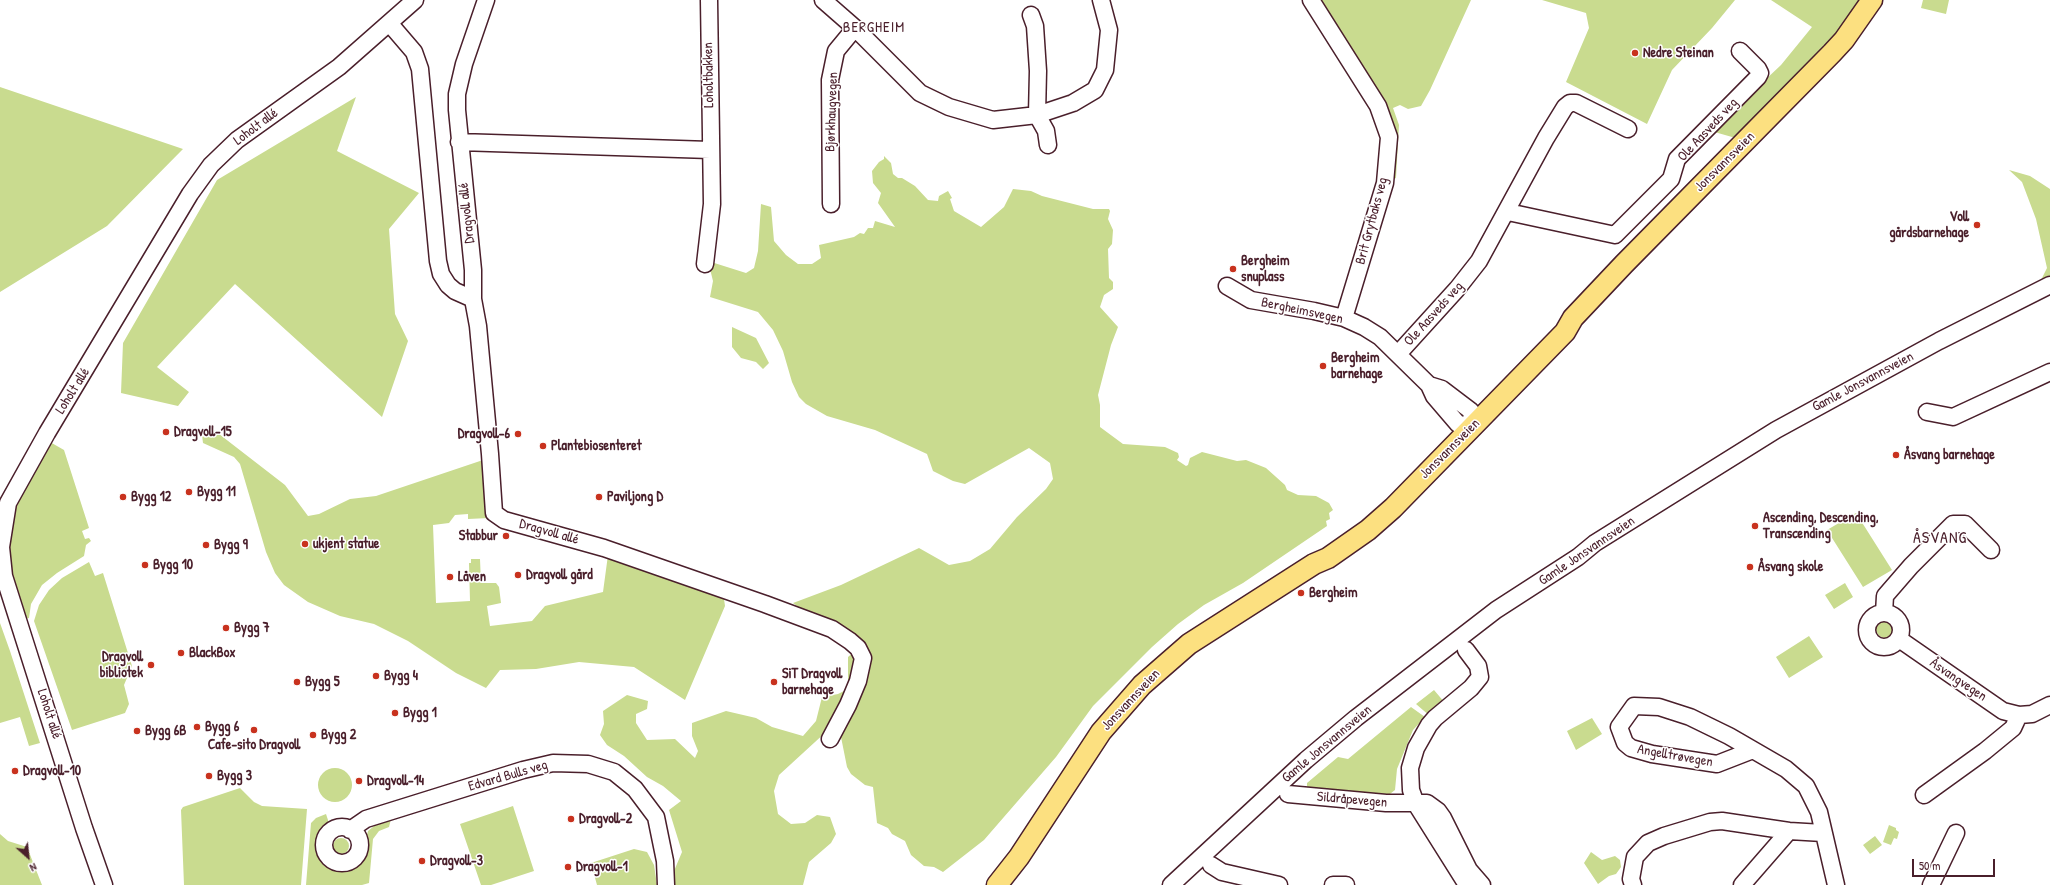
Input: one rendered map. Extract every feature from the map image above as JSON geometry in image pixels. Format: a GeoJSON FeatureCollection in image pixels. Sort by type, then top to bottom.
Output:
{"type":"FeatureCollection","features":[{"type":"Feature","properties":{"kind":"main road","name":"Jonsvannsveien"},"geometry":{"type":"LineString","coordinates":[[997,885],[1019,857],[1101,732],[1142,684],[1189,644],[1314,564],[1328,558],[1372,527],[1467,420],[1559,325],[1573,318],[1832,53],[1844,40],[1872,0]]}},
{"type":"Feature","properties":{"kind":"street","name":"Dragvoll allé"},"geometry":{"type":"LineString","coordinates":[[486,0],[460,80],[457,110],[473,270],[473,298],[478,326],[494,513],[504,520],[604,548],[765,604],[832,629],[850,641],[858,648],[863,658],[858,681],[848,705],[830,739]]}},
{"type":"Feature","properties":{"kind":"street","name":"Loholtbakken"},"geometry":{"type":"LineString","coordinates":[[705,264],[712,204],[710,150],[709,0]]}},
{"type":"Feature","properties":{"kind":"street"},"geometry":{"type":"LineString","coordinates":[[823,0],[855,28],[920,93],[949,107],[993,120],[1037,115],[1074,103],[1095,90],[1105,70],[1109,30],[1101,0]]}},
{"type":"Feature","properties":{"kind":"street","name":"Brit Grytbaks veg"},"geometry":{"type":"LineString","coordinates":[[1311,0],[1378,106],[1389,137],[1385,183],[1344,318]]}},
{"type":"Feature","properties":{"kind":"street","name":"Loholt allé"},"geometry":{"type":"LineString","coordinates":[[104,885],[84,828],[6,580],[1,547],[8,503],[47,433],[190,194],[211,166],[237,140],[339,67],[390,24],[412,1]]}},
{"type":"Feature","properties":{"kind":"street"},"geometry":{"type":"LineString","coordinates":[[1031,15],[1035,26],[1037,56],[1037,115],[1046,131],[1048,145]]}},
{"type":"Feature","properties":{"kind":"street"},"geometry":{"type":"LineString","coordinates":[[390,24],[414,52],[420,69],[438,261],[441,274],[448,285],[455,291],[473,298]]}},
{"type":"Feature","properties":{"kind":"street","name":"Bjørkhaugvegen"},"geometry":{"type":"LineString","coordinates":[[831,204],[830,80],[836,51],[855,28]]}},
{"type":"Feature","properties":{"kind":"street","name":"Ole Aasveds veg"},"geometry":{"type":"LineString","coordinates":[[1508,212],[1615,235],[1671,179],[1677,159],[1758,77],[1760,73],[1758,69],[1740,51]]}},
{"type":"Feature","properties":{"kind":"street","name":"Ole Aasveds veg"},"geometry":{"type":"LineString","coordinates":[[1398,354],[1470,274],[1508,212],[1546,138],[1565,107],[1570,103],[1576,103],[1628,129]]}},
{"type":"Feature","properties":{"kind":"street"},"geometry":{"type":"LineString","coordinates":[[459,142],[710,150]]}},
{"type":"Feature","properties":{"kind":"street","name":"Gamle Jonsvannsveien"},"geometry":{"type":"LineString","coordinates":[[1171,885],[1306,760],[1374,704],[1496,610],[1578,557],[1595,543],[1776,430],[1939,341],[2050,285]]}},
{"type":"Feature","properties":{"kind":"street","name":"Bergheimsvegen"},"geometry":{"type":"LineString","coordinates":[[1227,286],[1251,300],[1314,310],[1344,318],[1380,337],[1429,385],[1442,389],[1467,420]]}},
{"type":"Feature","properties":{"kind":"street"},"geometry":{"type":"LineString","coordinates":[[1927,412],[1953,417],[2050,372]]}},
{"type":"Feature","properties":{"kind":"street"},"geometry":{"type":"LineString","coordinates":[[1884,613],[1885,596],[1911,566],[1953,524],[1964,524],[1991,550]]}},
{"type":"Feature","properties":{"kind":"street"},"geometry":{"type":"LineString","coordinates":[[1884,613],[1891,614],[1897,618],[1901,625],[1899,639],[1893,644],[1880,646],[1873,643],[1869,637],[1867,629],[1870,621],[1875,615],[1884,613]]}},
{"type":"Feature","properties":{"kind":"street","name":"Åsvangvegen"},"geometry":{"type":"LineString","coordinates":[[1899,639],[2004,711],[2019,715]]}},
{"type":"Feature","properties":{"kind":"street"},"geometry":{"type":"LineString","coordinates":[[1466,650],[1478,666],[1480,677],[1471,688],[1435,718],[1416,748],[1410,768],[1411,790],[1422,804],[1466,885]]}},
{"type":"Feature","properties":{"kind":"street"},"geometry":{"type":"LineString","coordinates":[[1924,795],[1985,751],[2013,728],[2019,715],[2032,714],[2050,705]]}},
{"type":"Feature","properties":{"kind":"street","name":"Angelltrøvegen"},"geometry":{"type":"LineString","coordinates":[[1753,750],[1717,764],[1652,754],[1631,748],[1620,734],[1619,727],[1634,706],[1659,706],[1690,717],[1753,750],[1786,769],[1806,786],[1819,812],[1836,885]]}},
{"type":"Feature","properties":{"kind":"street","name":"Edvard Bulls veg"},"geometry":{"type":"LineString","coordinates":[[350,830],[366,819],[524,770],[553,763],[588,764],[614,772],[629,785],[656,817],[665,861],[666,885]]}},
{"type":"Feature","properties":{"kind":"street","name":"Sildråpevegen"},"geometry":{"type":"LineString","coordinates":[[1288,794],[1422,804]]}},
{"type":"Feature","properties":{"kind":"street"},"geometry":{"type":"LineString","coordinates":[[1422,804],[1438,811],[1469,870],[1482,885]]}},
{"type":"Feature","properties":{"kind":"street"},"geometry":{"type":"LineString","coordinates":[[1633,885],[1632,879],[1635,857],[1648,843],[1664,836],[1710,822],[1722,821],[1789,831],[1823,833]]}},
{"type":"Feature","properties":{"kind":"street"},"geometry":{"type":"LineString","coordinates":[[1742,885],[1789,831]]}},
{"type":"Feature","properties":{"kind":"street"},"geometry":{"type":"LineString","coordinates":[[1931,885],[1956,833]]}},
{"type":"Feature","properties":{"kind":"street"},"geometry":{"type":"LineString","coordinates":[[1211,865],[1222,872],[1279,885]]}},
{"type":"Feature","properties":{"kind":"street"},"geometry":{"type":"LineString","coordinates":[[1333,885],[1346,885]]}},
{"type":"Feature","properties":{"kind":"green space"},"geometry":{"type":"Polygon","coordinates":[[[1311,0],[1471,0],[1430,90],[1421,106],[1408,109],[1400,105],[1393,108],[1399,125],[1396,178],[1385,183],[1389,137],[1311,0]]]}},
{"type":"Feature","properties":{"kind":"green space"},"geometry":{"type":"Polygon","coordinates":[[[1542,0],[1735,0],[1712,28],[1672,70],[1647,124],[1566,82],[1589,28],[1586,13],[1542,0]]]}},
{"type":"Feature","properties":{"kind":"green space"},"geometry":{"type":"Polygon","coordinates":[[[1771,0],[1864,0],[1848,23],[1739,139],[1711,131],[1781,65],[1812,27],[1771,0]]]}},
{"type":"Feature","properties":{"kind":"green space"},"geometry":{"type":"Polygon","coordinates":[[[1923,0],[1949,0],[1946,14],[1921,8],[1923,0]]]}},
{"type":"Feature","properties":{"kind":"green space"},"geometry":{"type":"Polygon","coordinates":[[[0,87],[183,149],[107,226],[0,292],[0,87]]]}},
{"type":"Feature","properties":{"kind":"green space"},"geometry":{"type":"Polygon","coordinates":[[[356,97],[337,151],[419,193],[389,229],[395,314],[408,341],[382,417],[235,284],[157,367],[189,392],[178,406],[121,393],[123,343],[217,180],[356,97]]]}},
{"type":"Feature","properties":{"kind":"green space"},"geometry":{"type":"Polygon","coordinates":[[[884,156],[891,163],[893,174],[915,186],[928,200],[938,201],[939,196],[948,191],[952,198],[950,199],[954,211],[981,227],[1004,207],[1013,189],[1031,191],[1042,196],[1093,209],[1109,209],[1108,219],[1113,230],[1112,244],[1108,249],[1109,278],[1113,282],[1113,289],[1104,295],[1100,307],[1118,327],[1111,345],[1098,395],[1100,405],[1100,427],[1123,444],[1165,447],[1178,453],[1179,457],[1177,460],[1186,466],[1188,465],[1190,458],[1202,452],[1237,461],[1246,460],[1266,468],[1285,485],[1287,490],[1298,495],[1316,496],[1329,503],[1333,510],[1329,513],[1330,519],[1326,521],[1327,526],[1243,583],[1204,605],[1178,624],[1152,647],[1093,706],[1056,757],[984,840],[943,872],[934,867],[924,866],[911,855],[905,841],[892,834],[888,828],[877,823],[873,787],[865,785],[851,774],[847,767],[841,737],[838,730],[827,731],[779,775],[774,791],[778,814],[791,824],[805,823],[817,815],[830,817],[836,834],[831,843],[809,862],[803,885],[675,885],[674,871],[682,852],[669,810],[681,801],[663,786],[647,777],[624,756],[607,745],[600,735],[604,724],[603,711],[627,695],[648,701],[647,709],[636,714],[636,723],[647,740],[675,739],[695,758],[698,751],[692,736],[692,723],[726,711],[756,718],[772,727],[803,736],[816,721],[822,697],[838,694],[846,690],[848,683],[848,657],[856,650],[793,603],[841,585],[919,548],[949,565],[970,561],[990,549],[1017,517],[1046,489],[1053,479],[1050,463],[1029,448],[965,484],[953,481],[933,471],[927,454],[875,430],[827,416],[806,404],[799,397],[792,382],[783,351],[773,330],[758,312],[710,297],[713,281],[708,261],[746,273],[754,268],[758,251],[761,204],[771,207],[774,241],[786,255],[798,264],[812,264],[821,258],[819,245],[854,237],[860,233],[864,234],[868,228],[873,228],[875,221],[895,227],[878,203],[881,193],[873,183],[872,171],[879,162],[884,159],[884,156]]]}},
{"type":"Feature","properties":{"kind":"green space"},"geometry":{"type":"Polygon","coordinates":[[[2009,170],[2030,176],[2050,189],[2050,279],[2039,284],[2047,268],[2036,219],[2022,182],[2009,170]]]}},
{"type":"Feature","properties":{"kind":"green space"},"geometry":{"type":"Polygon","coordinates":[[[732,327],[756,338],[769,363],[763,369],[756,362],[741,358],[732,347],[732,327]]]}},
{"type":"Feature","properties":{"kind":"green space"},"geometry":{"type":"Polygon","coordinates":[[[210,427],[285,485],[308,516],[319,514],[350,499],[376,496],[483,460],[489,518],[468,519],[468,514],[455,515],[449,523],[433,525],[436,603],[470,601],[469,563],[471,563],[471,559],[480,559],[481,583],[496,583],[499,587],[501,603],[487,606],[490,626],[532,621],[545,606],[603,592],[608,555],[723,592],[725,606],[685,700],[634,667],[579,662],[536,669],[500,670],[486,688],[456,673],[408,641],[374,624],[340,616],[308,602],[284,585],[275,573],[266,552],[240,464],[234,457],[203,443],[202,435],[210,427]]]}},
{"type":"Feature","properties":{"kind":"green space"},"geometry":{"type":"Polygon","coordinates":[[[50,442],[64,450],[89,528],[82,531],[85,539],[89,538],[91,541],[86,545],[84,556],[57,573],[42,585],[31,604],[29,618],[24,619],[13,580],[7,548],[11,522],[22,487],[50,442]]]}},
{"type":"Feature","properties":{"kind":"green space"},"geometry":{"type":"Polygon","coordinates":[[[1856,513],[1892,570],[1863,587],[1827,530],[1856,513]]]}},
{"type":"Feature","properties":{"kind":"green space"},"geometry":{"type":"Polygon","coordinates":[[[89,562],[95,576],[103,573],[132,666],[124,685],[129,704],[125,713],[72,730],[34,621],[39,605],[49,590],[62,578],[89,562]]]}},
{"type":"Feature","properties":{"kind":"green space"},"geometry":{"type":"Polygon","coordinates":[[[1845,583],[1853,597],[1834,609],[1825,595],[1845,583]]]}},
{"type":"Feature","properties":{"kind":"green space"},"geometry":{"type":"Polygon","coordinates":[[[1885,620],[1891,623],[1894,629],[1891,635],[1885,638],[1879,635],[1876,629],[1879,623],[1885,620]]]}},
{"type":"Feature","properties":{"kind":"green space"},"geometry":{"type":"Polygon","coordinates":[[[0,623],[40,743],[29,746],[20,717],[0,723],[0,623]]]}},
{"type":"Feature","properties":{"kind":"green space"},"geometry":{"type":"Polygon","coordinates":[[[1809,636],[1823,657],[1789,678],[1776,657],[1809,636]]]}},
{"type":"Feature","properties":{"kind":"green space"},"geometry":{"type":"Polygon","coordinates":[[[1434,690],[1445,703],[1431,717],[1416,704],[1434,690]]]}},
{"type":"Feature","properties":{"kind":"green space"},"geometry":{"type":"Polygon","coordinates":[[[1411,707],[1425,717],[1413,730],[1397,769],[1395,790],[1386,797],[1307,789],[1307,783],[1338,757],[1348,759],[1411,707]]]}},
{"type":"Feature","properties":{"kind":"green space"},"geometry":{"type":"Polygon","coordinates":[[[1592,718],[1602,734],[1576,750],[1567,731],[1592,718]]]}},
{"type":"Feature","properties":{"kind":"green space"},"geometry":{"type":"Polygon","coordinates":[[[338,768],[347,773],[351,778],[351,792],[347,797],[342,801],[332,802],[328,801],[319,792],[318,782],[319,778],[328,769],[338,768]]]}},
{"type":"Feature","properties":{"kind":"green space"},"geometry":{"type":"Polygon","coordinates":[[[240,788],[254,802],[262,806],[307,809],[301,885],[184,885],[181,810],[183,807],[240,788]]]}},
{"type":"Feature","properties":{"kind":"green space"},"geometry":{"type":"Polygon","coordinates":[[[513,806],[534,871],[491,885],[481,885],[460,824],[513,806]]]}},
{"type":"Feature","properties":{"kind":"green space"},"geometry":{"type":"Polygon","coordinates":[[[326,814],[329,823],[319,836],[317,852],[321,861],[328,866],[337,869],[346,869],[354,865],[361,858],[368,831],[379,822],[391,819],[389,827],[379,831],[373,839],[369,883],[362,885],[306,885],[311,823],[316,818],[326,814]]]}},
{"type":"Feature","properties":{"kind":"green space"},"geometry":{"type":"Polygon","coordinates":[[[1889,825],[1896,828],[1899,832],[1897,839],[1894,838],[1891,845],[1883,842],[1889,825]]]}},
{"type":"Feature","properties":{"kind":"green space"},"geometry":{"type":"Polygon","coordinates":[[[0,834],[8,841],[27,847],[42,885],[0,885],[0,834]]]}},
{"type":"Feature","properties":{"kind":"green space"},"geometry":{"type":"Polygon","coordinates":[[[1875,836],[1882,845],[1870,854],[1863,845],[1875,836]]]}},
{"type":"Feature","properties":{"kind":"green space"},"geometry":{"type":"Polygon","coordinates":[[[341,838],[347,840],[349,846],[347,852],[341,854],[335,852],[333,846],[335,840],[341,838]]]}},
{"type":"Feature","properties":{"kind":"green space"},"geometry":{"type":"Polygon","coordinates":[[[634,849],[647,852],[654,865],[657,885],[597,885],[591,863],[634,849]]]}},
{"type":"Feature","properties":{"kind":"green space"},"geometry":{"type":"Polygon","coordinates":[[[1591,852],[1602,860],[1615,856],[1620,860],[1621,867],[1616,874],[1609,876],[1598,884],[1584,863],[1591,852]]]}},
{"type":"Feature","properties":{"kind":"place","name":"Nedre Steinan"},"geometry":{"type":"Point","coordinates":[1635,53]}},
{"type":"Feature","properties":{"kind":"place","name":"Voll gårdsbarnehage"},"geometry":{"type":"Point","coordinates":[1977,225]}},
{"type":"Feature","properties":{"kind":"place","name":"Bergheim snuplass"},"geometry":{"type":"Point","coordinates":[1233,269]}},
{"type":"Feature","properties":{"kind":"place","name":"Bergheim barnehage"},"geometry":{"type":"Point","coordinates":[1323,366]}},
{"type":"Feature","properties":{"kind":"place","name":"Dragvoll-15"},"geometry":{"type":"Point","coordinates":[166,432]}},
{"type":"Feature","properties":{"kind":"place","name":"Dragvoll-6"},"geometry":{"type":"Point","coordinates":[518,434]}},
{"type":"Feature","properties":{"kind":"place","name":"Plantebiosenteret"},"geometry":{"type":"Point","coordinates":[543,446]}},
{"type":"Feature","properties":{"kind":"place","name":"Åsvang barnehage"},"geometry":{"type":"Point","coordinates":[1896,455]}},
{"type":"Feature","properties":{"kind":"place","name":"Bygg 11"},"geometry":{"type":"Point","coordinates":[189,492]}},
{"type":"Feature","properties":{"kind":"place","name":"Bygg 12"},"geometry":{"type":"Point","coordinates":[123,497]}},
{"type":"Feature","properties":{"kind":"place","name":"Paviljong D"},"geometry":{"type":"Point","coordinates":[599,497]}},
{"type":"Feature","properties":{"kind":"place","name":"Ascending, Descending, Transcending"},"geometry":{"type":"Point","coordinates":[1755,526]}},
{"type":"Feature","properties":{"kind":"place","name":"Stabbur"},"geometry":{"type":"Point","coordinates":[506,536]}},
{"type":"Feature","properties":{"kind":"place","name":"ukjent statue"},"geometry":{"type":"Point","coordinates":[305,544]}},
{"type":"Feature","properties":{"kind":"place","name":"Bygg 9"},"geometry":{"type":"Point","coordinates":[206,545]}},
{"type":"Feature","properties":{"kind":"place","name":"Bygg 10"},"geometry":{"type":"Point","coordinates":[145,565]}},
{"type":"Feature","properties":{"kind":"place","name":"Åsvang skole"},"geometry":{"type":"Point","coordinates":[1750,567]}},
{"type":"Feature","properties":{"kind":"place","name":"Dragvoll gård"},"geometry":{"type":"Point","coordinates":[518,575]}},
{"type":"Feature","properties":{"kind":"place","name":"Låven"},"geometry":{"type":"Point","coordinates":[450,577]}},
{"type":"Feature","properties":{"kind":"place","name":"Bergheim"},"geometry":{"type":"Point","coordinates":[1301,593]}},
{"type":"Feature","properties":{"kind":"place","name":"Bygg 7"},"geometry":{"type":"Point","coordinates":[226,628]}},
{"type":"Feature","properties":{"kind":"place","name":"BlackBox"},"geometry":{"type":"Point","coordinates":[181,653]}},
{"type":"Feature","properties":{"kind":"place","name":"Dragvoll bibliotek"},"geometry":{"type":"Point","coordinates":[151,665]}},
{"type":"Feature","properties":{"kind":"place","name":"Bygg 4"},"geometry":{"type":"Point","coordinates":[376,676]}},
{"type":"Feature","properties":{"kind":"place","name":"Bygg 5"},"geometry":{"type":"Point","coordinates":[297,682]}},
{"type":"Feature","properties":{"kind":"place","name":"SiT Dragvoll barnehage"},"geometry":{"type":"Point","coordinates":[774,682]}},
{"type":"Feature","properties":{"kind":"place","name":"Bygg 1"},"geometry":{"type":"Point","coordinates":[395,713]}},
{"type":"Feature","properties":{"kind":"place","name":"Bygg 6"},"geometry":{"type":"Point","coordinates":[197,727]}},
{"type":"Feature","properties":{"kind":"place","name":"Cafe-sito Dragvoll"},"geometry":{"type":"Point","coordinates":[254,730]}},
{"type":"Feature","properties":{"kind":"place","name":"Bygg 6B"},"geometry":{"type":"Point","coordinates":[137,731]}},
{"type":"Feature","properties":{"kind":"place","name":"Bygg 2"},"geometry":{"type":"Point","coordinates":[313,735]}},
{"type":"Feature","properties":{"kind":"place","name":"Dragvoll-10"},"geometry":{"type":"Point","coordinates":[15,771]}},
{"type":"Feature","properties":{"kind":"place","name":"Bygg 3"},"geometry":{"type":"Point","coordinates":[209,776]}},
{"type":"Feature","properties":{"kind":"place","name":"Dragvoll-14"},"geometry":{"type":"Point","coordinates":[359,781]}},
{"type":"Feature","properties":{"kind":"place","name":"Dragvoll-2"},"geometry":{"type":"Point","coordinates":[571,819]}},
{"type":"Feature","properties":{"kind":"place","name":"Dragvoll-3"},"geometry":{"type":"Point","coordinates":[422,861]}},
{"type":"Feature","properties":{"kind":"place","name":"Dragvoll-1"},"geometry":{"type":"Point","coordinates":[568,867]}},
{"type":"Feature","properties":{"kind":"district","name":"BERGHEIM"},"geometry":{"type":"Point","coordinates":[874,28]}},
{"type":"Feature","properties":{"kind":"district","name":"ÅSVANG"},"geometry":{"type":"Point","coordinates":[1940,539]}}]}
